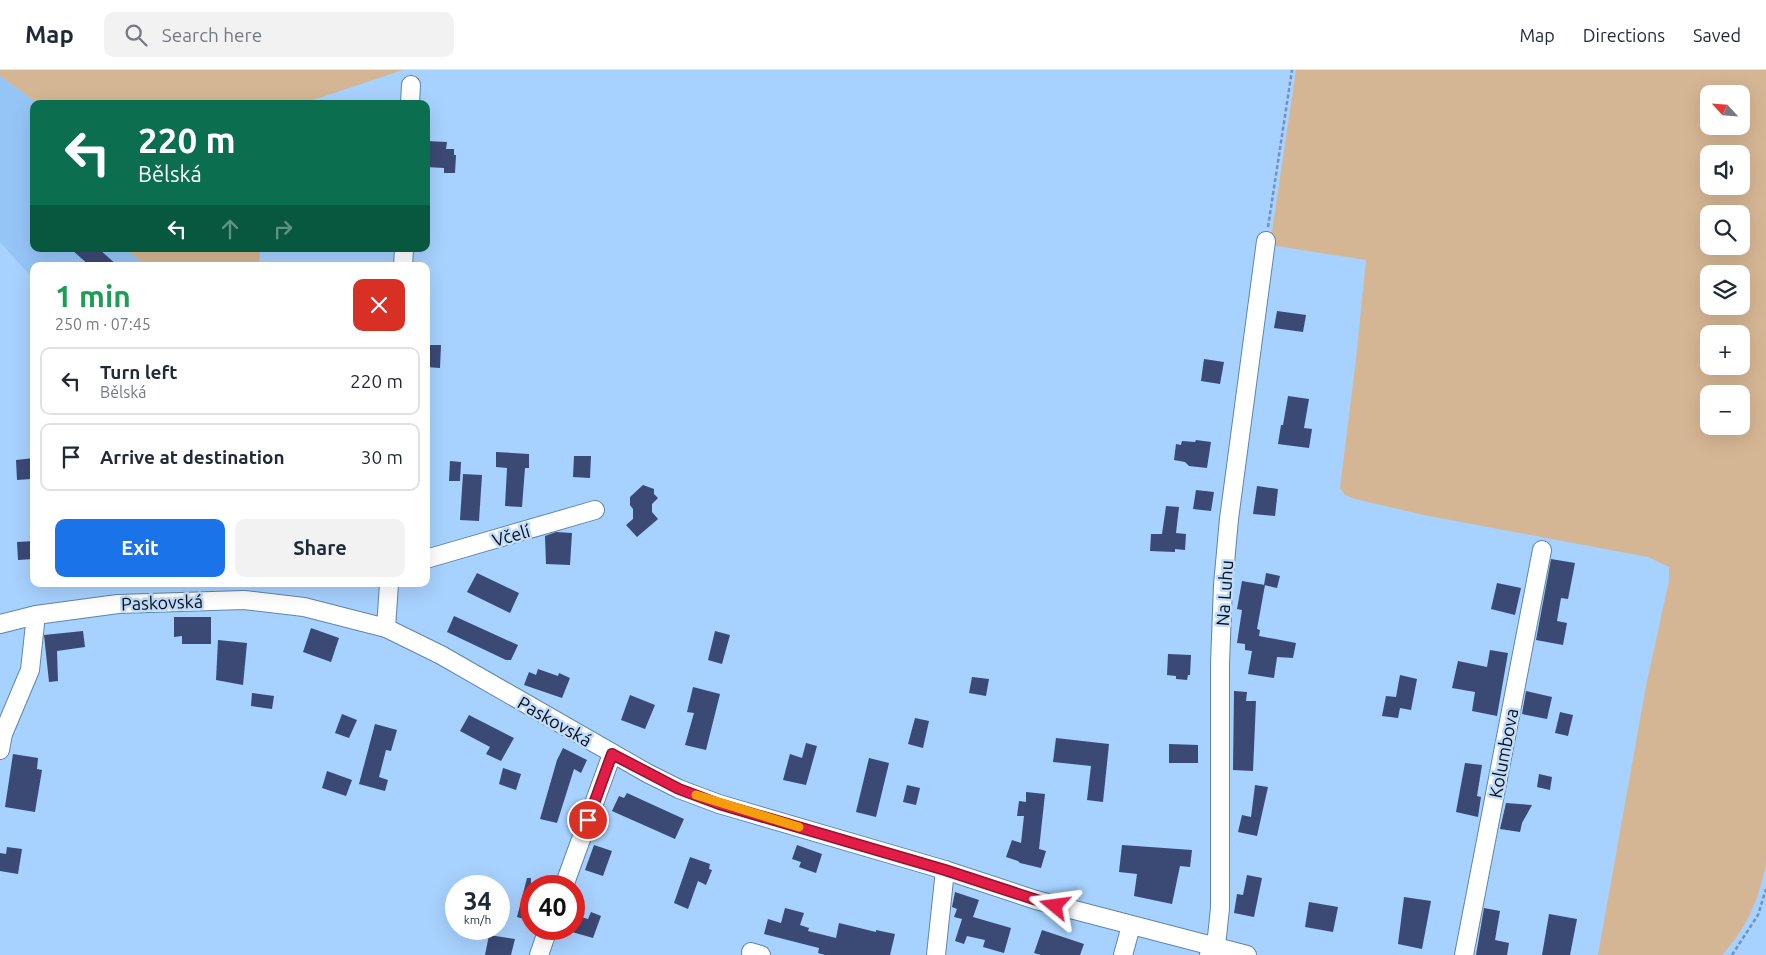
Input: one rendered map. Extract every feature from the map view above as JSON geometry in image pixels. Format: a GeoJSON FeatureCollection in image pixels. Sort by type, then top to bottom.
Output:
{"type":"FeatureCollection","features":[{"type":"Feature","properties":{"kind":"street"},"geometry":{"type":"LineString","coordinates":[[410,100],[411,85]]}},
{"type":"Feature","properties":{"kind":"street","name":"Na Luhu"},"geometry":{"type":"LineString","coordinates":[[1211,951],[1217,937],[1220,908],[1220,664],[1223,585],[1229,519],[1266,240]]}},
{"type":"Feature","properties":{"kind":"street","name":"Včelí"},"geometry":{"type":"LineString","coordinates":[[430,558],[595,510]]}},
{"type":"Feature","properties":{"kind":"street","name":"Kolumbova"},"geometry":{"type":"LineString","coordinates":[[1464,955],[1542,550]]}},
{"type":"Feature","properties":{"kind":"street"},"geometry":{"type":"LineString","coordinates":[[386,628],[388,587]]}},
{"type":"Feature","properties":{"kind":"street","name":"Paskovská"},"geometry":{"type":"LineString","coordinates":[[0,624],[36,615],[118,604],[244,600],[304,607],[386,628],[441,655],[612,754],[679,789],[719,804],[945,870],[1036,900],[1131,926],[1211,951],[1247,955]]}},
{"type":"Feature","properties":{"kind":"street"},"geometry":{"type":"LineString","coordinates":[[0,750],[3,734],[30,670],[36,615]]}},
{"type":"Feature","properties":{"kind":"street"},"geometry":{"type":"LineString","coordinates":[[568,875],[612,754]]}},
{"type":"Feature","properties":{"kind":"street"},"geometry":{"type":"LineString","coordinates":[[936,955],[945,870]]}},
{"type":"Feature","properties":{"kind":"street"},"geometry":{"type":"LineString","coordinates":[[1124,955],[1131,926]]}},
{"type":"Feature","properties":{"kind":"street"},"geometry":{"type":"LineString","coordinates":[[538,955],[544,940]]}},
{"type":"Feature","properties":{"kind":"path"},"geometry":{"type":"LineString","coordinates":[[1266,240],[1292,70]]}},
{"type":"Feature","properties":{"kind":"path"},"geometry":{"type":"LineString","coordinates":[[1732,955],[1758,915],[1766,889]]}},
{"type":"Feature","properties":{"kind":"shaded area"},"geometry":{"type":"Polygon","coordinates":[[[0,70],[403,70],[313,100],[33,100],[0,76],[0,70]]]}},
{"type":"Feature","properties":{"kind":"shaded area"},"geometry":{"type":"Polygon","coordinates":[[[1296,70],[1766,70],[1766,862],[1760,888],[1751,912],[1739,934],[1722,955],[1598,955],[1646,686],[1669,581],[1669,567],[1648,557],[1424,515],[1345,495],[1340,488],[1366,260],[1270,245],[1296,70]]]}},
{"type":"Feature","properties":{"kind":"shaded area"},"geometry":{"type":"Polygon","coordinates":[[[0,76],[33,100],[30,100],[30,252],[130,252],[141,262],[30,262],[30,276],[0,242],[0,76]]]}},
{"type":"Feature","properties":{"kind":"shaded area"},"geometry":{"type":"Polygon","coordinates":[[[130,252],[260,252],[259,262],[141,262],[130,252]]]}},
{"type":"Feature","properties":{"kind":"building"},"geometry":{"type":"Polygon","coordinates":[[[430,141],[447,142],[446,149],[454,149],[454,155],[456,155],[455,173],[444,173],[444,168],[430,167],[430,141]]]}},
{"type":"Feature","properties":{"kind":"building"},"geometry":{"type":"Polygon","coordinates":[[[74,252],[102,252],[114,262],[86,262],[74,252]]]}},
{"type":"Feature","properties":{"kind":"building"},"geometry":{"type":"Polygon","coordinates":[[[1277,311],[1306,315],[1303,332],[1274,328],[1277,311]]]}},
{"type":"Feature","properties":{"kind":"building"},"geometry":{"type":"Polygon","coordinates":[[[430,345],[441,345],[440,368],[430,367],[430,345]]]}},
{"type":"Feature","properties":{"kind":"building"},"geometry":{"type":"Polygon","coordinates":[[[1204,359],[1224,362],[1220,384],[1201,381],[1204,359]]]}},
{"type":"Feature","properties":{"kind":"building"},"geometry":{"type":"Polygon","coordinates":[[[1288,396],[1309,399],[1304,428],[1312,429],[1309,448],[1278,444],[1288,396]]]}},
{"type":"Feature","properties":{"kind":"building"},"geometry":{"type":"Polygon","coordinates":[[[1196,440],[1211,442],[1207,468],[1189,466],[1185,462],[1174,460],[1176,444],[1181,445],[1182,441],[1195,442],[1196,440]]]}},
{"type":"Feature","properties":{"kind":"building"},"geometry":{"type":"Polygon","coordinates":[[[496,452],[529,454],[529,468],[525,468],[522,507],[505,506],[507,468],[496,467],[496,452]]]}},
{"type":"Feature","properties":{"kind":"building"},"geometry":{"type":"Polygon","coordinates":[[[574,456],[591,456],[590,478],[573,477],[574,456]]]}},
{"type":"Feature","properties":{"kind":"building"},"geometry":{"type":"Polygon","coordinates":[[[30,458],[30,479],[17,480],[16,460],[30,458]]]}},
{"type":"Feature","properties":{"kind":"building"},"geometry":{"type":"Polygon","coordinates":[[[450,461],[461,462],[460,481],[449,481],[450,461]]]}},
{"type":"Feature","properties":{"kind":"building"},"geometry":{"type":"Polygon","coordinates":[[[463,474],[482,475],[479,521],[460,520],[463,474]]]}},
{"type":"Feature","properties":{"kind":"building"},"geometry":{"type":"Polygon","coordinates":[[[643,485],[654,489],[654,494],[658,498],[652,504],[652,512],[658,519],[637,537],[626,525],[633,519],[630,497],[643,485]]]}},
{"type":"Feature","properties":{"kind":"building"},"geometry":{"type":"Polygon","coordinates":[[[1257,486],[1278,489],[1275,516],[1253,514],[1257,486]]]}},
{"type":"Feature","properties":{"kind":"building"},"geometry":{"type":"Polygon","coordinates":[[[1196,490],[1214,492],[1211,511],[1193,509],[1196,490]]]}},
{"type":"Feature","properties":{"kind":"building"},"geometry":{"type":"Polygon","coordinates":[[[1166,506],[1179,507],[1176,533],[1186,534],[1185,550],[1175,549],[1175,552],[1150,551],[1151,534],[1162,534],[1166,506]]]}},
{"type":"Feature","properties":{"kind":"building"},"geometry":{"type":"Polygon","coordinates":[[[556,532],[572,533],[570,565],[546,564],[545,536],[556,532]]]}},
{"type":"Feature","properties":{"kind":"building"},"geometry":{"type":"Polygon","coordinates":[[[30,541],[30,559],[18,560],[17,542],[30,541]]]}},
{"type":"Feature","properties":{"kind":"building"},"geometry":{"type":"Polygon","coordinates":[[[1551,559],[1575,563],[1568,599],[1561,598],[1557,621],[1567,623],[1563,645],[1536,640],[1551,559]]]}},
{"type":"Feature","properties":{"kind":"building"},"geometry":{"type":"Polygon","coordinates":[[[477,573],[519,593],[510,613],[467,592],[477,573]]]}},
{"type":"Feature","properties":{"kind":"building"},"geometry":{"type":"Polygon","coordinates":[[[1266,573],[1280,576],[1277,588],[1264,585],[1266,573]]]}},
{"type":"Feature","properties":{"kind":"building"},"geometry":{"type":"Polygon","coordinates":[[[1242,581],[1265,585],[1257,629],[1260,630],[1259,636],[1296,643],[1293,658],[1277,657],[1274,678],[1248,674],[1252,651],[1245,650],[1245,644],[1237,643],[1242,610],[1237,609],[1242,581]]]}},
{"type":"Feature","properties":{"kind":"building"},"geometry":{"type":"Polygon","coordinates":[[[1497,583],[1521,588],[1515,615],[1491,609],[1497,583]]]}},
{"type":"Feature","properties":{"kind":"building"},"geometry":{"type":"Polygon","coordinates":[[[454,616],[518,645],[511,660],[506,660],[447,632],[454,616]]]}},
{"type":"Feature","properties":{"kind":"building"},"geometry":{"type":"Polygon","coordinates":[[[174,617],[211,617],[211,644],[182,644],[182,636],[174,637],[174,617]]]}},
{"type":"Feature","properties":{"kind":"building"},"geometry":{"type":"Polygon","coordinates":[[[311,628],[339,638],[331,662],[303,652],[311,628]]]}},
{"type":"Feature","properties":{"kind":"building"},"geometry":{"type":"Polygon","coordinates":[[[83,631],[85,647],[57,651],[58,681],[49,682],[44,635],[83,631]]]}},
{"type":"Feature","properties":{"kind":"building"},"geometry":{"type":"Polygon","coordinates":[[[715,631],[730,635],[722,664],[708,660],[715,631]]]}},
{"type":"Feature","properties":{"kind":"building"},"geometry":{"type":"Polygon","coordinates":[[[218,640],[247,643],[243,685],[216,680],[218,640]]]}},
{"type":"Feature","properties":{"kind":"building"},"geometry":{"type":"Polygon","coordinates":[[[1490,650],[1508,653],[1497,716],[1472,711],[1475,692],[1452,688],[1458,661],[1487,667],[1490,650]]]}},
{"type":"Feature","properties":{"kind":"building"},"geometry":{"type":"Polygon","coordinates":[[[1168,654],[1191,655],[1190,675],[1188,675],[1187,680],[1176,679],[1176,676],[1167,675],[1168,654]]]}},
{"type":"Feature","properties":{"kind":"building"},"geometry":{"type":"Polygon","coordinates":[[[538,669],[558,676],[559,673],[570,678],[562,698],[524,685],[529,672],[536,675],[538,669]]]}},
{"type":"Feature","properties":{"kind":"building"},"geometry":{"type":"Polygon","coordinates":[[[1400,675],[1417,679],[1411,710],[1400,708],[1398,718],[1382,716],[1386,696],[1396,697],[1400,675]]]}},
{"type":"Feature","properties":{"kind":"building"},"geometry":{"type":"Polygon","coordinates":[[[972,677],[989,679],[986,696],[969,693],[972,677]]]}},
{"type":"Feature","properties":{"kind":"building"},"geometry":{"type":"Polygon","coordinates":[[[693,687],[720,694],[706,750],[685,745],[694,713],[687,712],[693,687]]]}},
{"type":"Feature","properties":{"kind":"building"},"geometry":{"type":"Polygon","coordinates":[[[1234,691],[1247,692],[1246,701],[1256,701],[1253,771],[1233,770],[1234,691]]]}},
{"type":"Feature","properties":{"kind":"building"},"geometry":{"type":"Polygon","coordinates":[[[1526,691],[1552,697],[1547,719],[1522,714],[1526,691]]]}},
{"type":"Feature","properties":{"kind":"building"},"geometry":{"type":"Polygon","coordinates":[[[252,693],[274,696],[272,709],[251,706],[252,693]]]}},
{"type":"Feature","properties":{"kind":"building"},"geometry":{"type":"Polygon","coordinates":[[[630,695],[655,705],[645,729],[621,720],[630,695]]]}},
{"type":"Feature","properties":{"kind":"building"},"geometry":{"type":"Polygon","coordinates":[[[1560,712],[1573,715],[1568,736],[1555,733],[1560,712]]]}},
{"type":"Feature","properties":{"kind":"building"},"geometry":{"type":"Polygon","coordinates":[[[342,714],[357,720],[349,738],[335,733],[342,714]]]}},
{"type":"Feature","properties":{"kind":"building"},"geometry":{"type":"Polygon","coordinates":[[[469,715],[514,738],[501,761],[486,754],[490,747],[460,731],[469,715]]]}},
{"type":"Feature","properties":{"kind":"building"},"geometry":{"type":"Polygon","coordinates":[[[915,718],[929,721],[923,748],[908,744],[915,718]]]}},
{"type":"Feature","properties":{"kind":"building"},"geometry":{"type":"Polygon","coordinates":[[[375,724],[397,730],[391,751],[386,750],[379,777],[388,780],[385,791],[359,784],[375,724]]]}},
{"type":"Feature","properties":{"kind":"building"},"geometry":{"type":"Polygon","coordinates":[[[1056,738],[1109,744],[1103,802],[1087,800],[1091,766],[1053,762],[1056,738]]]}},
{"type":"Feature","properties":{"kind":"building"},"geometry":{"type":"Polygon","coordinates":[[[806,743],[817,746],[806,785],[783,780],[790,754],[802,758],[806,743]]]}},
{"type":"Feature","properties":{"kind":"building"},"geometry":{"type":"Polygon","coordinates":[[[1169,744],[1198,745],[1198,763],[1169,763],[1169,744]]]}},
{"type":"Feature","properties":{"kind":"building"},"geometry":{"type":"Polygon","coordinates":[[[563,748],[587,760],[581,773],[574,769],[557,823],[540,819],[557,760],[563,748]]]}},
{"type":"Feature","properties":{"kind":"building"},"geometry":{"type":"Polygon","coordinates":[[[13,754],[38,758],[37,769],[42,770],[35,812],[5,807],[13,754]]]}},
{"type":"Feature","properties":{"kind":"building"},"geometry":{"type":"Polygon","coordinates":[[[869,758],[889,763],[876,817],[856,812],[869,758]]]}},
{"type":"Feature","properties":{"kind":"building"},"geometry":{"type":"Polygon","coordinates":[[[1465,763],[1482,765],[1477,796],[1481,797],[1478,817],[1456,812],[1465,763]]]}},
{"type":"Feature","properties":{"kind":"building"},"geometry":{"type":"Polygon","coordinates":[[[503,768],[521,774],[516,790],[499,784],[503,768]]]}},
{"type":"Feature","properties":{"kind":"building"},"geometry":{"type":"Polygon","coordinates":[[[327,771],[352,780],[346,796],[322,788],[327,771]]]}},
{"type":"Feature","properties":{"kind":"building"},"geometry":{"type":"Polygon","coordinates":[[[1539,774],[1552,777],[1550,790],[1537,787],[1539,774]]]}},
{"type":"Feature","properties":{"kind":"building"},"geometry":{"type":"Polygon","coordinates":[[[907,785],[920,788],[916,805],[903,802],[907,785]]]}},
{"type":"Feature","properties":{"kind":"building"},"geometry":{"type":"Polygon","coordinates":[[[1255,785],[1268,787],[1257,836],[1238,832],[1242,815],[1251,817],[1255,785]]]}},
{"type":"Feature","properties":{"kind":"building"},"geometry":{"type":"Polygon","coordinates":[[[1026,792],[1045,794],[1039,849],[1046,851],[1041,868],[1020,863],[1006,857],[1012,840],[1021,843],[1024,816],[1017,816],[1019,801],[1026,802],[1026,792]]]}},
{"type":"Feature","properties":{"kind":"building"},"geometry":{"type":"Polygon","coordinates":[[[627,793],[684,819],[675,839],[612,811],[619,796],[624,798],[627,793]]]}},
{"type":"Feature","properties":{"kind":"building"},"geometry":{"type":"Polygon","coordinates":[[[1506,803],[1532,805],[1522,823],[1520,832],[1500,829],[1506,803]]]}},
{"type":"Feature","properties":{"kind":"building"},"geometry":{"type":"Polygon","coordinates":[[[594,845],[612,851],[603,876],[585,870],[594,845]]]}},
{"type":"Feature","properties":{"kind":"building"},"geometry":{"type":"Polygon","coordinates":[[[797,845],[822,854],[816,873],[799,867],[801,862],[792,859],[797,845]]]}},
{"type":"Feature","properties":{"kind":"building"},"geometry":{"type":"Polygon","coordinates":[[[1122,845],[1192,850],[1190,867],[1180,866],[1172,904],[1134,896],[1137,874],[1119,872],[1122,845]]]}},
{"type":"Feature","properties":{"kind":"building"},"geometry":{"type":"Polygon","coordinates":[[[7,847],[22,849],[18,874],[0,871],[0,853],[6,854],[7,847]]]}},
{"type":"Feature","properties":{"kind":"building"},"geometry":{"type":"Polygon","coordinates":[[[690,857],[710,864],[709,869],[712,870],[706,885],[698,881],[688,909],[674,903],[690,857]]]}},
{"type":"Feature","properties":{"kind":"building"},"geometry":{"type":"Polygon","coordinates":[[[1247,875],[1262,878],[1254,917],[1234,913],[1237,894],[1243,895],[1247,875]]]}},
{"type":"Feature","properties":{"kind":"building"},"geometry":{"type":"Polygon","coordinates":[[[955,892],[979,900],[973,917],[1011,928],[1004,953],[983,947],[985,940],[967,936],[964,944],[955,941],[962,919],[954,917],[957,909],[952,907],[955,892]]]}},
{"type":"Feature","properties":{"kind":"building"},"geometry":{"type":"Polygon","coordinates":[[[1404,897],[1431,901],[1422,949],[1398,944],[1404,897]]]}},
{"type":"Feature","properties":{"kind":"building"},"geometry":{"type":"Polygon","coordinates":[[[1309,902],[1338,907],[1333,932],[1305,927],[1309,902]]]}},
{"type":"Feature","properties":{"kind":"building"},"geometry":{"type":"Polygon","coordinates":[[[520,905],[520,918],[517,917],[520,905]]]}},
{"type":"Feature","properties":{"kind":"building"},"geometry":{"type":"Polygon","coordinates":[[[785,908],[804,913],[800,925],[809,928],[808,931],[836,938],[839,923],[876,932],[876,930],[895,934],[890,955],[825,955],[818,953],[819,948],[764,934],[768,919],[781,923],[785,908]]]}},
{"type":"Feature","properties":{"kind":"building"},"geometry":{"type":"Polygon","coordinates":[[[1484,908],[1500,911],[1495,940],[1509,943],[1507,955],[1476,955],[1484,908]]]}},
{"type":"Feature","properties":{"kind":"building"},"geometry":{"type":"Polygon","coordinates":[[[591,912],[601,916],[593,938],[585,936],[585,918],[588,919],[591,912]]]}},
{"type":"Feature","properties":{"kind":"building"},"geometry":{"type":"Polygon","coordinates":[[[1549,914],[1577,919],[1570,955],[1542,955],[1549,914]]]}},
{"type":"Feature","properties":{"kind":"building"},"geometry":{"type":"Polygon","coordinates":[[[1042,930],[1084,944],[1080,955],[1041,955],[1034,953],[1042,930]]]}},
{"type":"Feature","properties":{"kind":"building"},"geometry":{"type":"Polygon","coordinates":[[[515,939],[511,955],[485,955],[488,940],[515,939]]]}},
{"type":"Feature","properties":{"kind":"slow traffic"},"geometry":{"type":"LineString","coordinates":[[696,795],[719,804],[799,827]]}},
{"type":"Feature","properties":{"kind":"route"},"geometry":{"type":"LineString","coordinates":[[588,820],[612,754],[679,789],[719,804],[945,870],[1055,906]]}}]}
